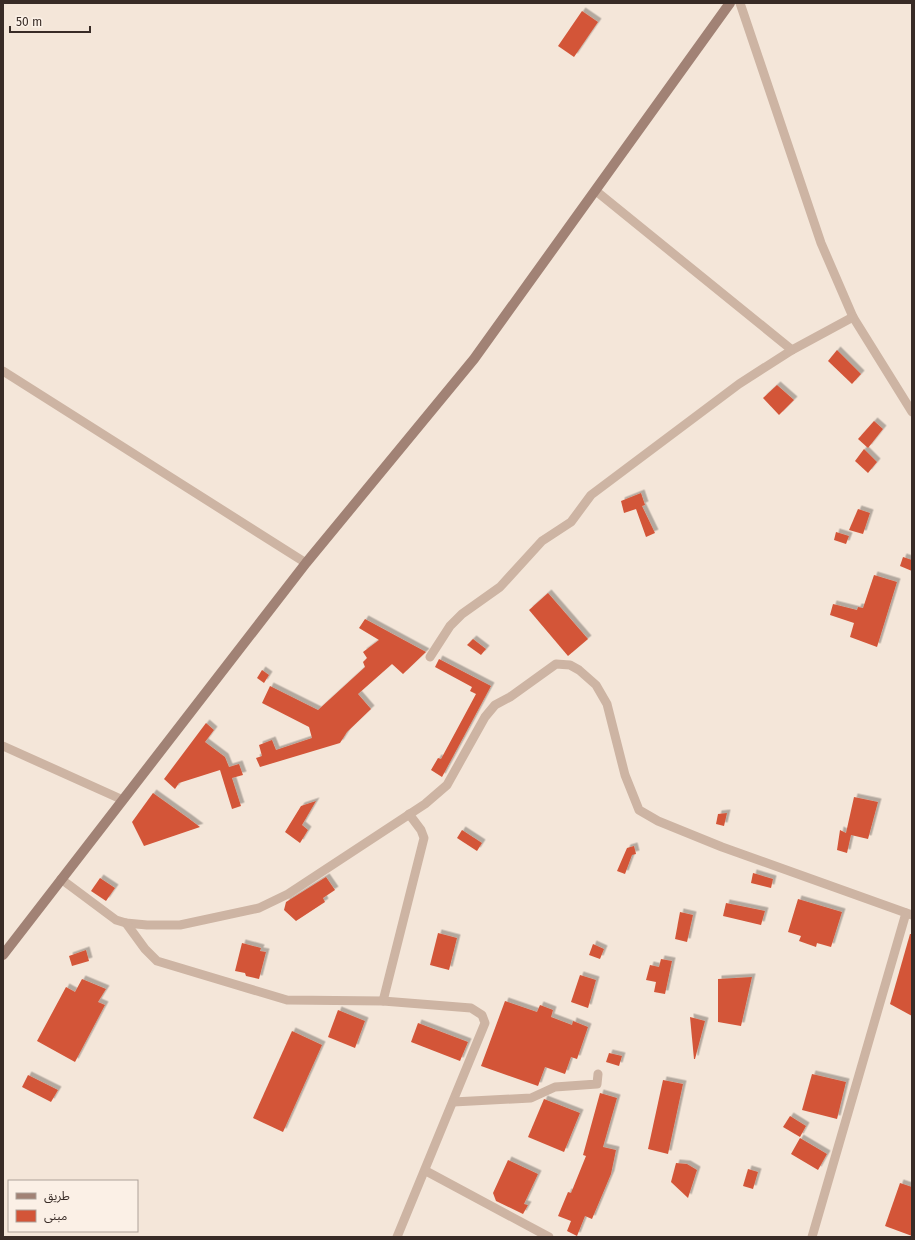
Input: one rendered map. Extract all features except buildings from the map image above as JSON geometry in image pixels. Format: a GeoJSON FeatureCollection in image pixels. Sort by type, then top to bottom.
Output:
{"type":"FeatureCollection","features":[{"type":"Feature","properties":{"kind":"main road"},"geometry":{"type":"LineString","coordinates":[[3,955],[306,563],[474,359],[730,3]]}},
{"type":"Feature","properties":{"kind":"street"},"geometry":{"type":"LineString","coordinates":[[740,3],[821,243],[853,317],[912,412]]}},
{"type":"Feature","properties":{"kind":"street"},"geometry":{"type":"LineString","coordinates":[[596,191],[792,350]]}},
{"type":"Feature","properties":{"kind":"street"},"geometry":{"type":"LineString","coordinates":[[430,657],[450,626],[462,614],[500,587],[542,541],[571,522],[591,495],[739,384],[792,350],[853,317]]}},
{"type":"Feature","properties":{"kind":"street"},"geometry":{"type":"LineString","coordinates":[[3,372],[306,563]]}},
{"type":"Feature","properties":{"kind":"street"},"geometry":{"type":"LineString","coordinates":[[61,879],[116,920],[126,924],[147,926],[180,924],[259,908],[288,894],[425,804],[448,785],[485,717],[495,705],[510,697],[556,664],[570,665],[596,685],[606,704],[625,775],[639,810],[658,821],[722,847],[909,914],[812,1237]]}},
{"type":"Feature","properties":{"kind":"street"},"geometry":{"type":"LineString","coordinates":[[3,746],[123,800]]}},
{"type":"Feature","properties":{"kind":"street"},"geometry":{"type":"LineString","coordinates":[[383,1001],[424,838],[421,830],[409,814]]}},
{"type":"Feature","properties":{"kind":"street"},"geometry":{"type":"LineString","coordinates":[[126,924],[156,961],[287,1000],[383,1001],[471,1008],[482,1015],[485,1023],[426,1171],[397,1237]]}},
{"type":"Feature","properties":{"kind":"street"},"geometry":{"type":"LineString","coordinates":[[453,1102],[530,1098],[555,1088],[597,1084],[598,1074]]}},
{"type":"Feature","properties":{"kind":"street"},"geometry":{"type":"LineString","coordinates":[[426,1171],[549,1237]]}}]}
